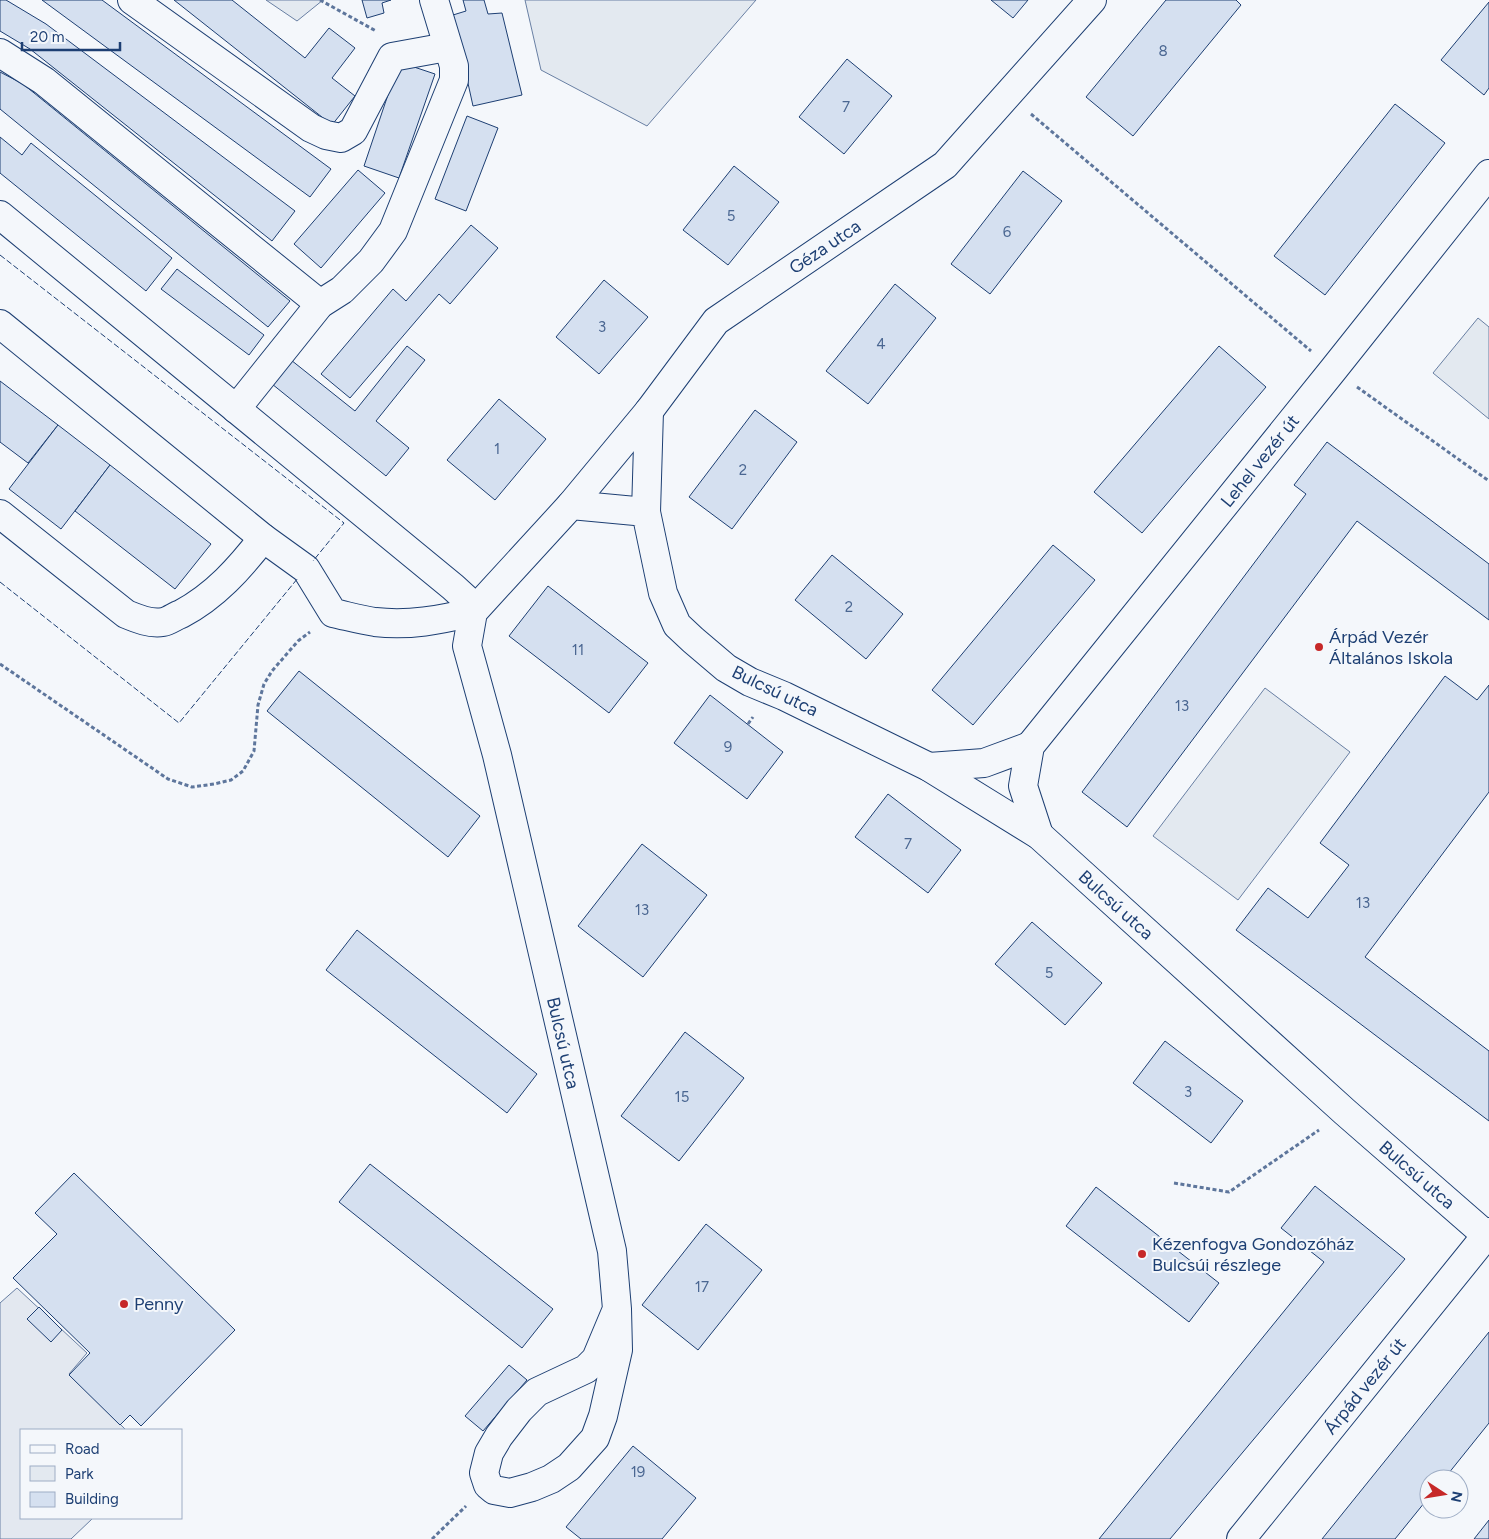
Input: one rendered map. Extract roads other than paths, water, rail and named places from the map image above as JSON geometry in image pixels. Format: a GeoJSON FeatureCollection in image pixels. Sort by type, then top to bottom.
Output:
{"type":"FeatureCollection","features":[{"type":"Feature","properties":{"kind":"street"},"geometry":{"type":"LineString","coordinates":[[132,0],[311,128],[326,135],[341,138],[353,131],[392,56],[448,48]]}},
{"type":"Feature","properties":{"kind":"street"},"geometry":{"type":"LineString","coordinates":[[236,409],[320,304],[342,290],[371,261],[393,231],[454,80],[454,66],[434,0]]}},
{"type":"Feature","properties":{"kind":"street","name":"Géza utca"},"geometry":{"type":"LineString","coordinates":[[571,505],[649,411],[716,321],[945,165],[1092,0]]}},
{"type":"Feature","properties":{"kind":"street"},"geometry":{"type":"LineString","coordinates":[[0,53],[44,81],[320,304]]}},
{"type":"Feature","properties":{"kind":"street","name":"Lehel vezér út"},"geometry":{"type":"LineString","coordinates":[[1030,746],[1334,370],[1489,174]]}},
{"type":"Feature","properties":{"kind":"street"},"geometry":{"type":"LineString","coordinates":[[0,215],[453,587],[465,598],[472,612]]}},
{"type":"Feature","properties":{"kind":"street"},"geometry":{"type":"LineString","coordinates":[[0,324],[263,538],[306,569],[333,613],[374,622],[407,624],[442,620],[472,612],[571,505],[646,512]]}},
{"type":"Feature","properties":{"kind":"street","name":"Bulcsú utca"},"geometry":{"type":"LineString","coordinates":[[649,411],[646,512],[663,593],[677,625],[726,668],[750,682],[784,696],[929,767],[1039,836],[1344,1112],[1488,1234]]}},
{"type":"Feature","properties":{"kind":"street"},"geometry":{"type":"LineString","coordinates":[[0,514],[126,614],[144,622],[164,622],[195,606],[219,587],[243,564],[263,538]]}},
{"type":"Feature","properties":{"kind":"street","name":"Bulcsú utca"},"geometry":{"type":"LineString","coordinates":[[472,612],[467,646],[499,765],[612,1251],[617,1309],[618,1350],[607,1401],[595,1438],[569,1467],[551,1479],[510,1493],[494,1490],[488,1486],[484,1473],[489,1453],[499,1436],[519,1410],[537,1392],[586,1369],[596,1358],[617,1309]]}},
{"type":"Feature","properties":{"kind":"street"},"geometry":{"type":"LineString","coordinates":[[929,767],[984,763],[1030,746]]}},
{"type":"Feature","properties":{"kind":"street"},"geometry":{"type":"LineString","coordinates":[[1030,746],[1023,786],[1039,836]]}},
{"type":"Feature","properties":{"kind":"street","name":"Árpád vezér út"},"geometry":{"type":"LineString","coordinates":[[1241,1539],[1488,1234]]}},
{"type":"Feature","properties":{"kind":"place","name":"Árpád Vezér Általános Iskola"},"geometry":{"type":"Point","coordinates":[1319,647]}},
{"type":"Feature","properties":{"kind":"place","name":"Kézenfogva Gondozóház Bulcsúi részlege"},"geometry":{"type":"Point","coordinates":[1142,1254]}},
{"type":"Feature","properties":{"kind":"place","name":"Penny"},"geometry":{"type":"Point","coordinates":[124,1304]}}]}
